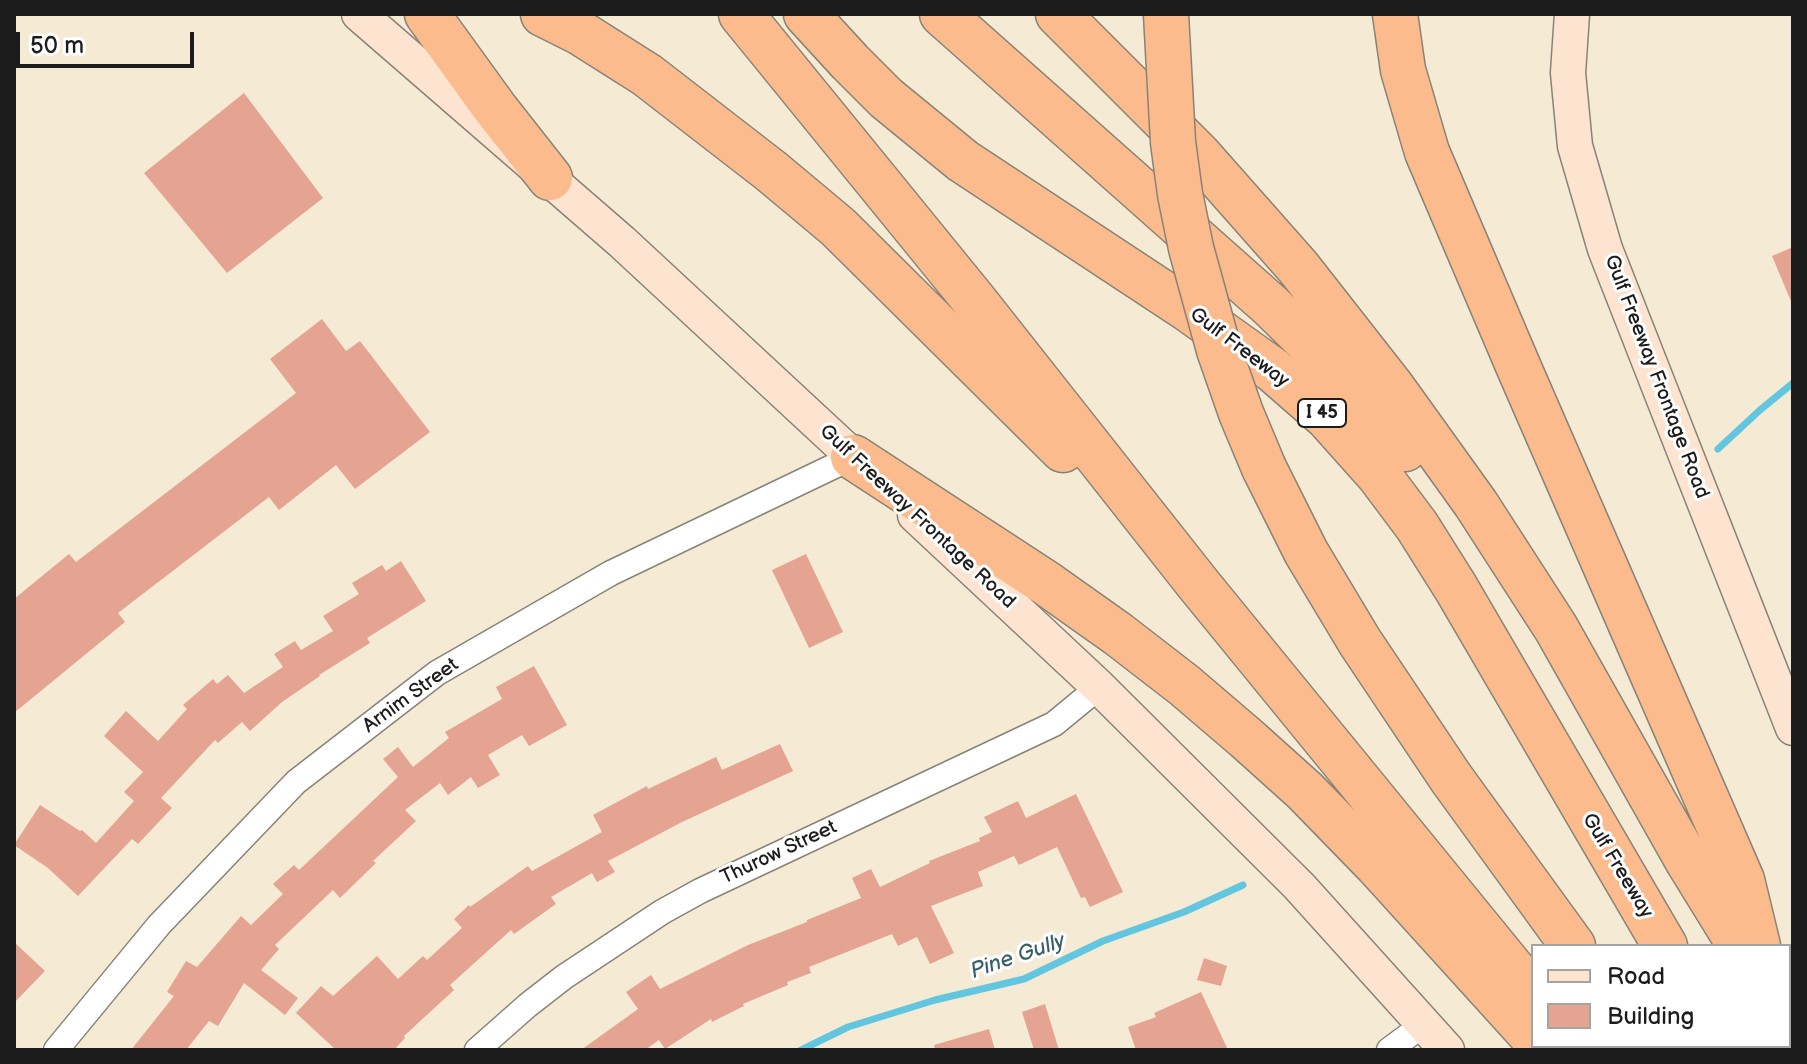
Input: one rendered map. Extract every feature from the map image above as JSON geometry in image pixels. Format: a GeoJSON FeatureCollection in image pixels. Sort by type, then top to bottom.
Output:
{"type":"FeatureCollection","features":[{"type":"Feature","properties":{"kind":"highway"},"geometry":{"type":"LineString","coordinates":[[427,14],[550,178]]}},
{"type":"Feature","properties":{"kind":"highway"},"geometry":{"type":"LineString","coordinates":[[543,14],[579,32],[647,75],[710,122],[838,227],[1199,585]]}},
{"type":"Feature","properties":{"kind":"highway"},"geometry":{"type":"LineString","coordinates":[[942,14],[1271,306],[1376,415],[1427,475],[1536,621],[1739,944]]}},
{"type":"Feature","properties":{"kind":"highway"},"geometry":{"type":"LineString","coordinates":[[1058,14],[1199,155],[1298,267],[1392,387],[1476,504],[1556,628],[1687,860]]}},
{"type":"Feature","properties":{"kind":"highway"},"geometry":{"type":"LineString","coordinates":[[1166,14],[1173,142],[1191,248],[1219,350],[1264,468],[1306,552],[1360,642],[1451,778],[1572,944]]}},
{"type":"Feature","properties":{"kind":"highway"},"geometry":{"type":"LineString","coordinates":[[1395,14],[1403,70],[1427,152],[1742,880],[1758,944]]}},
{"type":"Feature","properties":{"kind":"highway"},"geometry":{"type":"LineString","coordinates":[[746,19],[1199,585],[1531,992]]}},
{"type":"Feature","properties":{"kind":"highway","name":"Gulf Freeway"},"geometry":{"type":"LineString","coordinates":[[812,21],[886,98],[963,161],[1189,310],[1273,370],[1328,418],[1378,474],[1417,526],[1664,944]]}},
{"type":"Feature","properties":{"kind":"highway"},"geometry":{"type":"LineString","coordinates":[[853,457],[1046,583],[1118,634],[1215,711],[1305,791],[1377,865],[1531,1035]]}},
{"type":"Feature","properties":{"kind":"main road","name":"Gulf Freeway Frontage Road"},"geometry":{"type":"LineString","coordinates":[[359,14],[622,242],[1099,687],[1299,886],[1447,1050]]}},
{"type":"Feature","properties":{"kind":"main road","name":"Gulf Freeway Frontage Road"},"geometry":{"type":"LineString","coordinates":[[1572,14],[1568,73],[1575,146],[1605,249],[1793,728]]}},
{"type":"Feature","properties":{"kind":"street","name":"Arnim Street"},"geometry":{"type":"LineString","coordinates":[[56,1050],[159,925],[296,782],[437,673],[611,573],[853,457]]}},
{"type":"Feature","properties":{"kind":"street","name":"Thurow Street"},"geometry":{"type":"LineString","coordinates":[[477,1050],[564,977],[662,912],[700,891],[1054,724],[1099,687]]}},
{"type":"Feature","properties":{"kind":"street"},"geometry":{"type":"LineString","coordinates":[[1389,1050],[1424,1024]]}},
{"type":"Feature","properties":{"kind":"building"},"geometry":{"type":"Polygon","coordinates":[[[244,93],[323,198],[227,273],[144,173],[244,93]]]}},
{"type":"Feature","properties":{"kind":"building"},"geometry":{"type":"Polygon","coordinates":[[[1793,247],[1793,306],[1772,256],[1793,247]]]}},
{"type":"Feature","properties":{"kind":"building"},"geometry":{"type":"Polygon","coordinates":[[[322,319],[346,351],[360,341],[430,432],[355,489],[336,465],[279,510],[269,497],[118,613],[125,622],[14,713],[14,599],[69,554],[76,562],[296,393],[270,359],[322,319]]]}},
{"type":"Feature","properties":{"kind":"building"},"geometry":{"type":"Polygon","coordinates":[[[806,554],[843,632],[809,648],[772,570],[806,554]]]}},
{"type":"Feature","properties":{"kind":"building"},"geometry":{"type":"Polygon","coordinates":[[[401,561],[426,601],[367,638],[370,643],[282,702],[250,731],[242,722],[218,743],[215,740],[161,798],[172,808],[138,844],[132,839],[78,896],[48,868],[14,845],[40,805],[82,830],[96,843],[134,801],[124,792],[143,772],[104,736],[126,711],[158,741],[187,709],[183,705],[213,679],[217,684],[228,675],[244,693],[283,667],[274,654],[295,641],[301,650],[333,631],[323,616],[359,594],[352,583],[382,565],[386,571],[401,561]]]}},
{"type":"Feature","properties":{"kind":"building"},"geometry":{"type":"Polygon","coordinates":[[[534,666],[567,725],[529,746],[522,735],[488,755],[500,775],[478,788],[471,777],[448,795],[440,783],[405,810],[416,821],[373,861],[376,863],[340,898],[333,890],[275,945],[279,949],[261,970],[298,998],[285,1015],[244,983],[218,1026],[209,1021],[186,1050],[131,1050],[174,996],[167,992],[186,961],[197,967],[241,916],[251,925],[283,894],[273,884],[294,865],[299,870],[398,777],[383,759],[398,747],[413,767],[449,738],[445,732],[502,699],[496,687],[534,666]]]}},
{"type":"Feature","properties":{"kind":"building"},"geometry":{"type":"Polygon","coordinates":[[[780,744],[793,771],[682,822],[608,861],[615,872],[597,882],[592,873],[551,897],[556,904],[514,934],[511,930],[450,985],[454,990],[404,1036],[394,1050],[336,1050],[296,1013],[321,986],[333,996],[377,956],[398,979],[423,956],[427,960],[462,928],[454,919],[469,905],[528,866],[532,871],[602,832],[593,815],[647,786],[648,789],[716,757],[722,770],[780,744]]]}},
{"type":"Feature","properties":{"kind":"building"},"geometry":{"type":"Polygon","coordinates":[[[1076,794],[1123,892],[1090,907],[1085,897],[1081,898],[1057,847],[1019,865],[1014,856],[978,872],[983,886],[931,906],[954,953],[930,964],[917,937],[898,946],[892,934],[809,967],[811,973],[787,982],[788,985],[743,1004],[712,1022],[711,1019],[665,1049],[659,1040],[645,1050],[581,1050],[638,1009],[626,992],[651,975],[660,989],[748,945],[861,898],[852,878],[871,869],[880,887],[929,861],[980,841],[979,838],[992,832],[984,817],[1018,801],[1026,818],[1076,794]]]}},
{"type":"Feature","properties":{"kind":"building"},"geometry":{"type":"Polygon","coordinates":[[[14,942],[45,971],[14,1003],[14,942]]]}},
{"type":"Feature","properties":{"kind":"building"},"geometry":{"type":"Polygon","coordinates":[[[1204,958],[1227,966],[1221,986],[1197,980],[1204,958]]]}},
{"type":"Feature","properties":{"kind":"building"},"geometry":{"type":"Polygon","coordinates":[[[1201,992],[1228,1050],[1136,1050],[1128,1027],[1156,1017],[1154,1013],[1201,992]]]}},
{"type":"Feature","properties":{"kind":"building"},"geometry":{"type":"Polygon","coordinates":[[[1045,1004],[1059,1050],[1034,1050],[1022,1012],[1045,1004]]]}},
{"type":"Feature","properties":{"kind":"building"},"geometry":{"type":"Polygon","coordinates":[[[989,1029],[995,1050],[935,1050],[934,1045],[989,1029]]]}},
{"type":"Feature","properties":{"kind":"waterway","name":"Pine Gully"},"geometry":{"type":"LineString","coordinates":[[1718,449],[1793,383]]}},
{"type":"Feature","properties":{"kind":"waterway","name":"Pine Gully"},"geometry":{"type":"LineString","coordinates":[[801,1050],[848,1027],[935,1000],[1024,979],[1103,941],[1184,912],[1243,885]]}}]}
